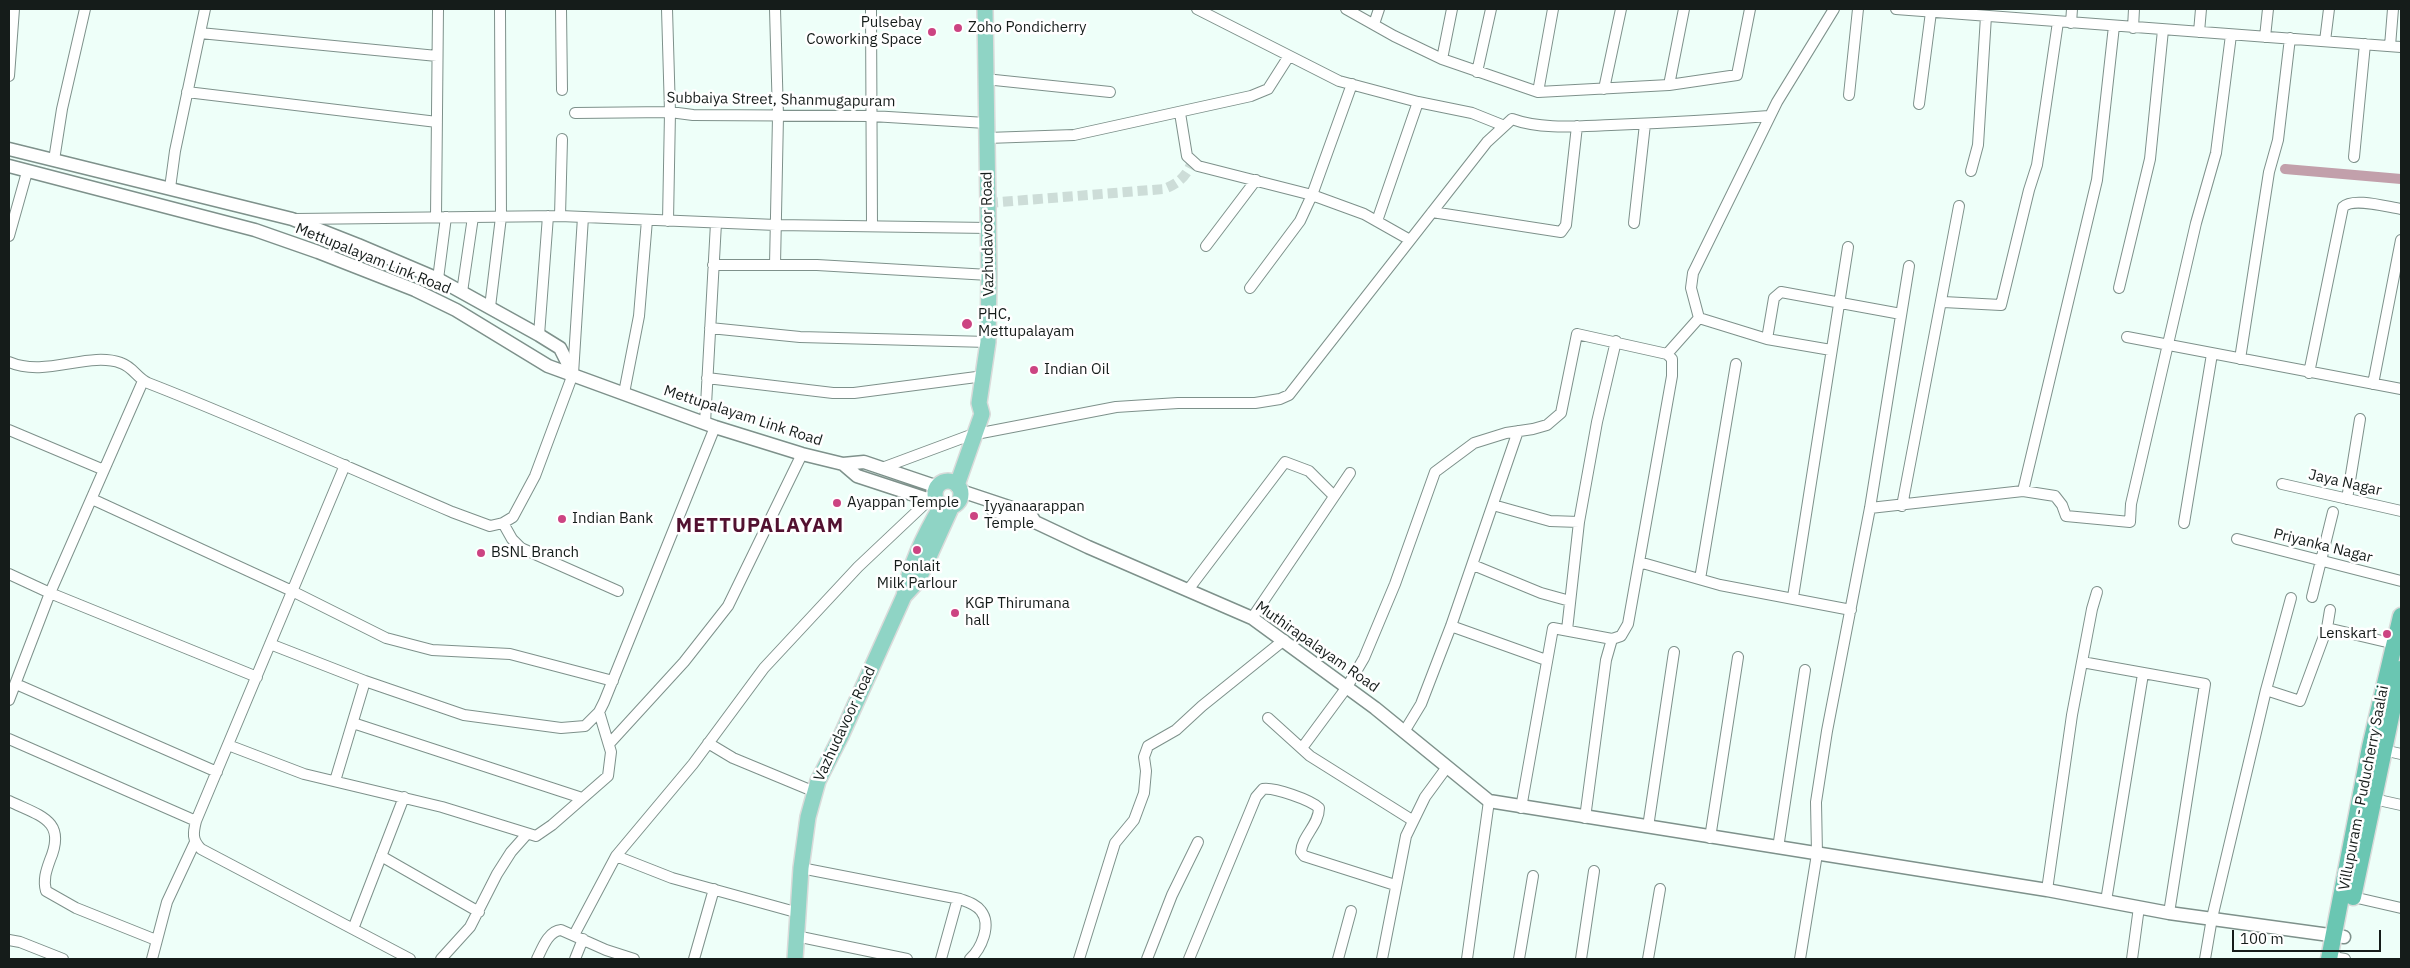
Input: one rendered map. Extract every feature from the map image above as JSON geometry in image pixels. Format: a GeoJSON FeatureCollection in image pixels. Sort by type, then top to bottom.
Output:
{"type":"FeatureCollection","features":[{"type":"Feature","properties":{"kind":"highway","name":"Villupuram - Puducherry Saalai"},"geometry":{"type":"LineString","coordinates":[[2338,959],[2339,936],[2396,653],[2401,616]]}},
{"type":"Feature","properties":{"kind":"highway","name":"Villupuram - Puducherry Saalai"},"geometry":{"type":"LineString","coordinates":[[2339,936],[2353,897],[2374,799],[2377,748],[2401,669]]}},
{"type":"Feature","properties":{"kind":"main road","name":"Vazhudavoor Road"},"geometry":{"type":"LineString","coordinates":[[795,959],[801,868],[808,817],[818,781],[841,736],[904,596],[918,581],[948,495],[972,435],[973,413],[979,403],[988,342],[989,228],[985,9]]}},
{"type":"Feature","properties":{"kind":"street"},"geometry":{"type":"LineString","coordinates":[[9,76],[14,9]]}},
{"type":"Feature","properties":{"kind":"street"},"geometry":{"type":"LineString","coordinates":[[54,160],[62,109],[85,9]]}},
{"type":"Feature","properties":{"kind":"street"},"geometry":{"type":"LineString","coordinates":[[170,188],[187,92],[206,9]]}},
{"type":"Feature","properties":{"kind":"street"},"geometry":{"type":"LineString","coordinates":[[438,9],[437,122],[441,217],[438,279]]}},
{"type":"Feature","properties":{"kind":"street"},"geometry":{"type":"LineString","coordinates":[[490,307],[502,217],[500,9]]}},
{"type":"Feature","properties":{"kind":"street"},"geometry":{"type":"LineString","coordinates":[[560,9],[562,90]]}},
{"type":"Feature","properties":{"kind":"street"},"geometry":{"type":"LineString","coordinates":[[667,9],[670,112],[668,221]]}},
{"type":"Feature","properties":{"kind":"street"},"geometry":{"type":"LineString","coordinates":[[775,9],[778,116],[775,265]]}},
{"type":"Feature","properties":{"kind":"street"},"geometry":{"type":"LineString","coordinates":[[871,9],[872,226]]}},
{"type":"Feature","properties":{"kind":"street"},"geometry":{"type":"LineString","coordinates":[[1196,9],[1339,81],[1418,102],[1472,113],[1502,125]]}},
{"type":"Feature","properties":{"kind":"street"},"geometry":{"type":"LineString","coordinates":[[1346,9],[1442,59],[1538,92],[1669,85],[1737,75],[1750,9]]}},
{"type":"Feature","properties":{"kind":"street"},"geometry":{"type":"LineString","coordinates":[[1374,24],[1379,9]]}},
{"type":"Feature","properties":{"kind":"street"},"geometry":{"type":"LineString","coordinates":[[1442,59],[1452,9]]}},
{"type":"Feature","properties":{"kind":"street"},"geometry":{"type":"LineString","coordinates":[[1477,72],[1491,9]]}},
{"type":"Feature","properties":{"kind":"street"},"geometry":{"type":"LineString","coordinates":[[1538,92],[1553,9]]}},
{"type":"Feature","properties":{"kind":"street"},"geometry":{"type":"LineString","coordinates":[[1604,89],[1621,9]]}},
{"type":"Feature","properties":{"kind":"street"},"geometry":{"type":"LineString","coordinates":[[1669,85],[1684,9]]}},
{"type":"Feature","properties":{"kind":"street"},"geometry":{"type":"LineString","coordinates":[[1699,318],[1691,288],[1693,273],[1769,116],[1834,9]]}},
{"type":"Feature","properties":{"kind":"street"},"geometry":{"type":"LineString","coordinates":[[1849,95],[1858,9]]}},
{"type":"Feature","properties":{"kind":"street"},"geometry":{"type":"LineString","coordinates":[[1896,9],[1986,16],[2001,13],[2058,22],[2401,47]]}},
{"type":"Feature","properties":{"kind":"street"},"geometry":{"type":"LineString","coordinates":[[2071,22],[2072,9]]}},
{"type":"Feature","properties":{"kind":"street"},"geometry":{"type":"LineString","coordinates":[[2132,28],[2134,9]]}},
{"type":"Feature","properties":{"kind":"street"},"geometry":{"type":"LineString","coordinates":[[2199,32],[2201,9]]}},
{"type":"Feature","properties":{"kind":"street"},"geometry":{"type":"LineString","coordinates":[[2265,37],[2268,9]]}},
{"type":"Feature","properties":{"kind":"street"},"geometry":{"type":"LineString","coordinates":[[2326,41],[2329,9]]}},
{"type":"Feature","properties":{"kind":"street"},"geometry":{"type":"LineString","coordinates":[[2390,46],[2393,9]]}},
{"type":"Feature","properties":{"kind":"street"},"geometry":{"type":"LineString","coordinates":[[1919,104],[1931,12]]}},
{"type":"Feature","properties":{"kind":"street"},"geometry":{"type":"LineString","coordinates":[[1971,171],[1978,145],[1986,16]]}},
{"type":"Feature","properties":{"kind":"street"},"geometry":{"type":"LineString","coordinates":[[1943,302],[2001,306],[2029,190],[2037,165],[2058,22]]}},
{"type":"Feature","properties":{"kind":"street"},"geometry":{"type":"LineString","coordinates":[[2023,491],[2093,202],[2101,152],[2102,126],[2114,26]]}},
{"type":"Feature","properties":{"kind":"street"},"geometry":{"type":"LineString","coordinates":[[2119,288],[2150,159],[2163,30]]}},
{"type":"Feature","properties":{"kind":"street"},"geometry":{"type":"LineString","coordinates":[[200,33],[437,56]]}},
{"type":"Feature","properties":{"kind":"street"},"geometry":{"type":"LineString","coordinates":[[1870,508],[1902,506],[2023,491],[2055,496],[2062,505],[2066,516],[2130,522],[2131,504],[2168,345],[2216,153],[2232,35]]}},
{"type":"Feature","properties":{"kind":"street"},"geometry":{"type":"LineString","coordinates":[[2240,359],[2269,172],[2278,140],[2290,38]]}},
{"type":"Feature","properties":{"kind":"street"},"geometry":{"type":"LineString","coordinates":[[2354,157],[2365,44]]}},
{"type":"Feature","properties":{"kind":"street","name":"Subbaiya Street, Shanmugapuram"},"geometry":{"type":"LineString","coordinates":[[575,113],[670,112],[692,116],[872,116],[986,130],[1074,136],[1264,92],[1289,56]]}},
{"type":"Feature","properties":{"kind":"street"},"geometry":{"type":"LineString","coordinates":[[985,80],[1110,92]]}},
{"type":"Feature","properties":{"kind":"street"},"geometry":{"type":"LineString","coordinates":[[1250,288],[1300,220],[1312,195],[1352,84]]}},
{"type":"Feature","properties":{"kind":"street"},"geometry":{"type":"LineString","coordinates":[[187,92],[437,122]]}},
{"type":"Feature","properties":{"kind":"street"},"geometry":{"type":"LineString","coordinates":[[1377,221],[1418,102]]}},
{"type":"Feature","properties":{"kind":"street"},"geometry":{"type":"LineString","coordinates":[[1180,112],[1187,156],[1198,166],[1312,195],[1364,214],[1410,240]]}},
{"type":"Feature","properties":{"kind":"street"},"geometry":{"type":"LineString","coordinates":[[882,468],[972,435],[1116,407],[1178,403],[1255,403],[1280,399],[1289,395],[1502,125],[1512,118],[1534,124],[1577,126],[1645,124],[1769,116]]}},
{"type":"Feature","properties":{"kind":"street"},"geometry":{"type":"LineString","coordinates":[[1634,222],[1645,124]]}},
{"type":"Feature","properties":{"kind":"street"},"geometry":{"type":"LineString","coordinates":[[1432,212],[1561,232],[1566,225],[1577,126]]}},
{"type":"Feature","properties":{"kind":"street"},"geometry":{"type":"LineString","coordinates":[[560,216],[562,139]]}},
{"type":"Feature","properties":{"kind":"street"},"geometry":{"type":"LineString","coordinates":[[9,149],[292,219],[438,279],[490,307],[560,348],[573,374]]}},
{"type":"Feature","properties":{"kind":"street","name":"Mettupalayam Link Road"},"geometry":{"type":"LineString","coordinates":[[9,166],[255,230],[318,252],[415,290],[456,310],[548,366],[710,425],[802,454],[843,464],[864,462],[948,495]]}},
{"type":"Feature","properties":{"kind":"street"},"geometry":{"type":"LineString","coordinates":[[9,236],[27,172]]}},
{"type":"Feature","properties":{"kind":"street"},"geometry":{"type":"LineString","coordinates":[[1206,246],[1256,180]]}},
{"type":"Feature","properties":{"kind":"street"},"geometry":{"type":"LineString","coordinates":[[2309,373],[2343,207],[2347,203],[2355,202],[2401,209]]}},
{"type":"Feature","properties":{"kind":"street"},"geometry":{"type":"LineString","coordinates":[[1902,506],[1943,302],[1959,206]]}},
{"type":"Feature","properties":{"kind":"street"},"geometry":{"type":"LineString","coordinates":[[539,335],[548,216]]}},
{"type":"Feature","properties":{"kind":"street"},"geometry":{"type":"LineString","coordinates":[[292,219],[560,216],[776,225],[989,228]]}},
{"type":"Feature","properties":{"kind":"street"},"geometry":{"type":"LineString","coordinates":[[462,292],[473,217]]}},
{"type":"Feature","properties":{"kind":"street"},"geometry":{"type":"LineString","coordinates":[[9,362],[25,367],[40,368],[102,360],[120,362],[130,367],[143,381],[463,516],[490,526],[503,523],[513,516],[532,484],[573,374],[583,217]]}},
{"type":"Feature","properties":{"kind":"street"},"geometry":{"type":"LineString","coordinates":[[624,393],[639,316],[647,220]]}},
{"type":"Feature","properties":{"kind":"street"},"geometry":{"type":"LineString","coordinates":[[270,644],[449,711],[475,717],[561,728],[585,726],[599,712],[613,681],[710,425],[707,378],[716,223]]}},
{"type":"Feature","properties":{"kind":"street"},"geometry":{"type":"LineString","coordinates":[[2373,384],[2401,240]]}},
{"type":"Feature","properties":{"kind":"street"},"geometry":{"type":"LineString","coordinates":[[1793,597],[1848,247]]}},
{"type":"Feature","properties":{"kind":"street"},"geometry":{"type":"LineString","coordinates":[[713,266],[817,264],[989,275]]}},
{"type":"Feature","properties":{"kind":"street"},"geometry":{"type":"LineString","coordinates":[[1800,959],[1817,854],[1816,802],[1836,679],[1870,508],[1909,266]]}},
{"type":"Feature","properties":{"kind":"street"},"geometry":{"type":"LineString","coordinates":[[1767,338],[1774,298],[1777,294],[1789,293],[1901,314]]}},
{"type":"Feature","properties":{"kind":"street"},"geometry":{"type":"LineString","coordinates":[[1699,318],[1767,338],[1831,350]]}},
{"type":"Feature","properties":{"kind":"street"},"geometry":{"type":"LineString","coordinates":[[1667,354],[1699,318]]}},
{"type":"Feature","properties":{"kind":"street"},"geometry":{"type":"LineString","coordinates":[[710,328],[800,337],[988,342]]}},
{"type":"Feature","properties":{"kind":"street"},"geometry":{"type":"LineString","coordinates":[[1302,748],[1347,687],[1364,658],[1396,584],[1436,472],[1474,442],[1546,425],[1561,413],[1577,334],[1616,341],[1667,354],[1672,359],[1672,376],[1628,624],[1621,636],[1612,639],[1553,628],[1522,808]]}},
{"type":"Feature","properties":{"kind":"street"},"geometry":{"type":"LineString","coordinates":[[2127,337],[2401,389]]}},
{"type":"Feature","properties":{"kind":"street"},"geometry":{"type":"LineString","coordinates":[[1567,630],[1579,522],[1597,422],[1616,341]]}},
{"type":"Feature","properties":{"kind":"street"},"geometry":{"type":"LineString","coordinates":[[2184,523],[2212,354]]}},
{"type":"Feature","properties":{"kind":"street"},"geometry":{"type":"LineString","coordinates":[[1700,579],[1736,364]]}},
{"type":"Feature","properties":{"kind":"street"},"geometry":{"type":"LineString","coordinates":[[707,378],[833,393],[854,393],[984,376]]}},
{"type":"Feature","properties":{"kind":"street"},"geometry":{"type":"LineString","coordinates":[[9,700],[50,593],[143,381]]}},
{"type":"Feature","properties":{"kind":"street"},"geometry":{"type":"LineString","coordinates":[[2347,499],[2360,419]]}},
{"type":"Feature","properties":{"kind":"street"},"geometry":{"type":"LineString","coordinates":[[9,430],[104,470]]}},
{"type":"Feature","properties":{"kind":"street"},"geometry":{"type":"LineString","coordinates":[[1404,732],[1421,704],[1473,565],[1518,431]]}},
{"type":"Feature","properties":{"kind":"street"},"geometry":{"type":"LineString","coordinates":[[610,744],[684,662],[728,606],[802,454]]}},
{"type":"Feature","properties":{"kind":"street"},"geometry":{"type":"LineString","coordinates":[[1188,590],[1285,462],[1309,470],[1334,496]]}},
{"type":"Feature","properties":{"kind":"street"},"geometry":{"type":"LineString","coordinates":[[843,464],[858,476],[948,495]]}},
{"type":"Feature","properties":{"kind":"street"},"geometry":{"type":"LineString","coordinates":[[345,465],[196,821],[193,833],[195,842],[202,849],[410,959]]}},
{"type":"Feature","properties":{"kind":"street"},"geometry":{"type":"LineString","coordinates":[[1257,621],[1350,472]]}},
{"type":"Feature","properties":{"kind":"street","name":"Jaya Nagar"},"geometry":{"type":"LineString","coordinates":[[2282,484],[2401,511]]}},
{"type":"Feature","properties":{"kind":"street"},"geometry":{"type":"LineString","coordinates":[[575,959],[579,937],[616,856],[693,764],[764,668],[858,567],[948,495]]}},
{"type":"Feature","properties":{"kind":"street","name":"Muthirapalayam Road"},"geometry":{"type":"LineString","coordinates":[[948,495],[1025,522],[1035,522],[1257,621],[1347,687],[1489,802]]}},
{"type":"Feature","properties":{"kind":"street"},"geometry":{"type":"LineString","coordinates":[[92,499],[292,591],[386,638],[406,645],[449,652],[510,654],[613,681]]}},
{"type":"Feature","properties":{"kind":"street"},"geometry":{"type":"LineString","coordinates":[[1493,505],[1542,519],[1579,522]]}},
{"type":"Feature","properties":{"kind":"street"},"geometry":{"type":"LineString","coordinates":[[2312,597],[2333,512]]}},
{"type":"Feature","properties":{"kind":"street"},"geometry":{"type":"LineString","coordinates":[[503,523],[512,539],[521,548],[618,591]]}},
{"type":"Feature","properties":{"kind":"street","name":"Priyanka Nagar"},"geometry":{"type":"LineString","coordinates":[[2236,539],[2401,581]]}},
{"type":"Feature","properties":{"kind":"street"},"geometry":{"type":"LineString","coordinates":[[1639,562],[1700,579],[1851,610]]}},
{"type":"Feature","properties":{"kind":"street"},"geometry":{"type":"LineString","coordinates":[[1473,565],[1541,593],[1570,601]]}},
{"type":"Feature","properties":{"kind":"street"},"geometry":{"type":"LineString","coordinates":[[9,574],[50,593],[256,677]]}},
{"type":"Feature","properties":{"kind":"street"},"geometry":{"type":"LineString","coordinates":[[2047,890],[2062,782],[2082,662],[2097,592]]}},
{"type":"Feature","properties":{"kind":"street"},"geometry":{"type":"LineString","coordinates":[[2205,959],[2212,918],[2266,690],[2291,598]]}},
{"type":"Feature","properties":{"kind":"street"},"geometry":{"type":"LineString","coordinates":[[2266,690],[2300,701],[2326,628],[2330,610]]}},
{"type":"Feature","properties":{"kind":"street"},"geometry":{"type":"LineString","coordinates":[[1450,626],[1546,660]]}},
{"type":"Feature","properties":{"kind":"street"},"geometry":{"type":"LineString","coordinates":[[2326,628],[2396,653]]}},
{"type":"Feature","properties":{"kind":"street"},"geometry":{"type":"LineString","coordinates":[[1079,959],[1115,843],[1134,820],[1144,793],[1146,783],[1144,756],[1148,746],[1176,730],[1282,638]]}},
{"type":"Feature","properties":{"kind":"street"},"geometry":{"type":"LineString","coordinates":[[1584,818],[1606,660],[1612,639]]}},
{"type":"Feature","properties":{"kind":"street"},"geometry":{"type":"LineString","coordinates":[[1648,827],[1674,652]]}},
{"type":"Feature","properties":{"kind":"street"},"geometry":{"type":"LineString","coordinates":[[1710,838],[1738,657]]}},
{"type":"Feature","properties":{"kind":"street"},"geometry":{"type":"LineString","coordinates":[[2082,662],[2205,684],[2169,912]]}},
{"type":"Feature","properties":{"kind":"street"},"geometry":{"type":"LineString","coordinates":[[1778,848],[1805,670]]}},
{"type":"Feature","properties":{"kind":"street"},"geometry":{"type":"LineString","coordinates":[[2106,900],[2142,674]]}},
{"type":"Feature","properties":{"kind":"street"},"geometry":{"type":"LineString","coordinates":[[335,781],[365,681]]}},
{"type":"Feature","properties":{"kind":"street"},"geometry":{"type":"LineString","coordinates":[[16,684],[217,772]]}},
{"type":"Feature","properties":{"kind":"street"},"geometry":{"type":"LineString","coordinates":[[228,746],[281,767],[442,807],[536,836],[542,833],[608,776],[611,765],[610,744],[599,712]]}},
{"type":"Feature","properties":{"kind":"street"},"geometry":{"type":"LineString","coordinates":[[1268,718],[1302,748],[1332,770],[1412,820]]}},
{"type":"Feature","properties":{"kind":"street"},"geometry":{"type":"LineString","coordinates":[[352,723],[582,798]]}},
{"type":"Feature","properties":{"kind":"street"},"geometry":{"type":"LineString","coordinates":[[9,739],[196,821]]}},
{"type":"Feature","properties":{"kind":"street"},"geometry":{"type":"LineString","coordinates":[[708,743],[733,758],[815,792]]}},
{"type":"Feature","properties":{"kind":"street"},"geometry":{"type":"LineString","coordinates":[[2377,748],[2401,754]]}},
{"type":"Feature","properties":{"kind":"street"},"geometry":{"type":"LineString","coordinates":[[1382,959],[1406,836],[1412,820],[1447,767]]}},
{"type":"Feature","properties":{"kind":"street"},"geometry":{"type":"LineString","coordinates":[[1189,959],[1248,814],[1256,797],[1263,789],[1271,788],[1312,803],[1319,808],[1312,830],[1302,845],[1301,852],[1304,856],[1395,885]]}},
{"type":"Feature","properties":{"kind":"street"},"geometry":{"type":"LineString","coordinates":[[353,929],[404,797]]}},
{"type":"Feature","properties":{"kind":"street"},"geometry":{"type":"LineString","coordinates":[[2374,799],[2401,805]]}},
{"type":"Feature","properties":{"kind":"street"},"geometry":{"type":"LineString","coordinates":[[9,802],[47,820],[56,832],[55,849],[45,877],[46,891],[76,908],[156,940]]}},
{"type":"Feature","properties":{"kind":"street"},"geometry":{"type":"LineString","coordinates":[[1467,959],[1489,802],[2047,890],[2169,912],[2339,936]]}},
{"type":"Feature","properties":{"kind":"street"},"geometry":{"type":"LineString","coordinates":[[441,959],[470,927],[496,874],[511,852],[527,834]]}},
{"type":"Feature","properties":{"kind":"street"},"geometry":{"type":"LineString","coordinates":[[152,959],[167,902],[195,842]]}},
{"type":"Feature","properties":{"kind":"street"},"geometry":{"type":"LineString","coordinates":[[1148,959],[1172,896],[1198,842]]}},
{"type":"Feature","properties":{"kind":"street"},"geometry":{"type":"LineString","coordinates":[[381,856],[479,912]]}},
{"type":"Feature","properties":{"kind":"street"},"geometry":{"type":"LineString","coordinates":[[616,856],[652,871],[799,912]]}},
{"type":"Feature","properties":{"kind":"street"},"geometry":{"type":"LineString","coordinates":[[801,868],[974,904],[982,912],[985,921],[981,943],[977,952],[970,959]]}},
{"type":"Feature","properties":{"kind":"street"},"geometry":{"type":"LineString","coordinates":[[1581,959],[1594,871]]}},
{"type":"Feature","properties":{"kind":"street"},"geometry":{"type":"LineString","coordinates":[[1519,959],[1533,876]]}},
{"type":"Feature","properties":{"kind":"street"},"geometry":{"type":"LineString","coordinates":[[694,959],[714,889]]}},
{"type":"Feature","properties":{"kind":"street"},"geometry":{"type":"LineString","coordinates":[[1648,959],[1660,889]]}},
{"type":"Feature","properties":{"kind":"street"},"geometry":{"type":"LineString","coordinates":[[2353,897],[2401,908]]}},
{"type":"Feature","properties":{"kind":"street"},"geometry":{"type":"LineString","coordinates":[[941,959],[956,905]]}},
{"type":"Feature","properties":{"kind":"street"},"geometry":{"type":"LineString","coordinates":[[2132,959],[2139,907]]}},
{"type":"Feature","properties":{"kind":"street"},"geometry":{"type":"LineString","coordinates":[[1338,959],[1351,911]]}},
{"type":"Feature","properties":{"kind":"street"},"geometry":{"type":"LineString","coordinates":[[537,959],[553,932],[561,930],[606,950],[634,959]]}},
{"type":"Feature","properties":{"kind":"street"},"geometry":{"type":"LineString","coordinates":[[796,936],[907,959]]}},
{"type":"Feature","properties":{"kind":"street"},"geometry":{"type":"LineString","coordinates":[[9,940],[20,942],[63,959]]}},
{"type":"Feature","properties":{"kind":"waterway"},"geometry":{"type":"LineString","coordinates":[[2285,169],[2401,179]]}},
{"type":"Feature","properties":{"kind":"tunnel"},"geometry":{"type":"LineString","coordinates":[[988,203],[1164,189],[1181,179],[1192,162]]}},
{"type":"Feature","properties":{"kind":"place","name":"Zoho Pondicherry"},"geometry":{"type":"Point","coordinates":[958,28]}},
{"type":"Feature","properties":{"kind":"place","name":"Pulsebay Coworking Space"},"geometry":{"type":"Point","coordinates":[932,32]}},
{"type":"Feature","properties":{"kind":"place","name":"PHC, Mettupalayam"},"geometry":{"type":"Point","coordinates":[967,324]}},
{"type":"Feature","properties":{"kind":"place","name":"Indian Oil"},"geometry":{"type":"Point","coordinates":[1034,370]}},
{"type":"Feature","properties":{"kind":"place","name":"Ayappan Temple"},"geometry":{"type":"Point","coordinates":[837,503]}},
{"type":"Feature","properties":{"kind":"place","name":"Iyyanaarappan Temple"},"geometry":{"type":"Point","coordinates":[974,516]}},
{"type":"Feature","properties":{"kind":"place","name":"Indian Bank"},"geometry":{"type":"Point","coordinates":[562,519]}},
{"type":"Feature","properties":{"kind":"place","name":"Ponlait Milk Parlour"},"geometry":{"type":"Point","coordinates":[917,550]}},
{"type":"Feature","properties":{"kind":"place","name":"BSNL Branch"},"geometry":{"type":"Point","coordinates":[481,553]}},
{"type":"Feature","properties":{"kind":"place","name":"KGP Thirumana hall"},"geometry":{"type":"Point","coordinates":[955,613]}},
{"type":"Feature","properties":{"kind":"place","name":"Lenskart"},"geometry":{"type":"Point","coordinates":[2387,634]}},
{"type":"Feature","properties":{"kind":"district","name":"METTUPALAYAM"},"geometry":{"type":"Point","coordinates":[760,526]}}]}
